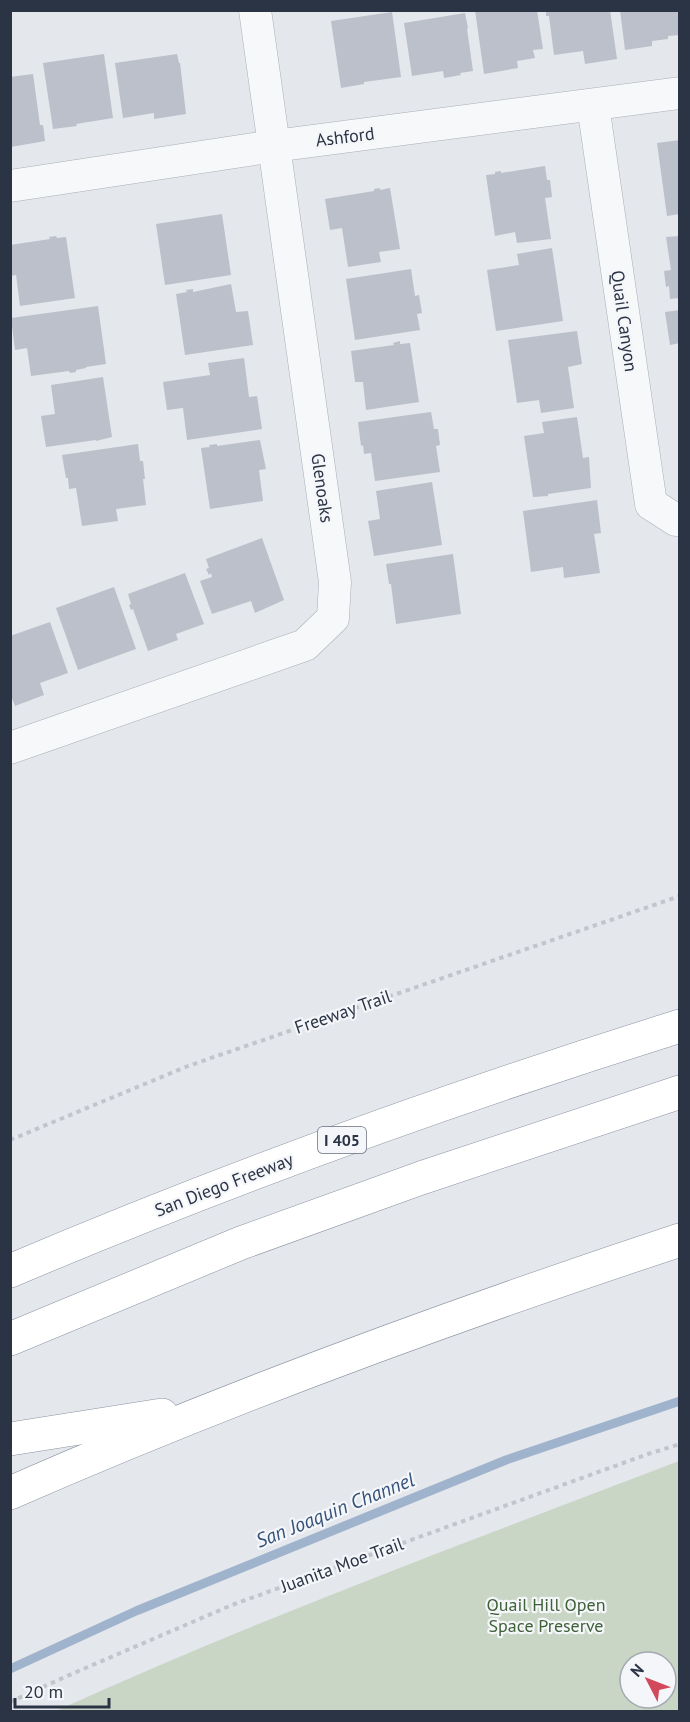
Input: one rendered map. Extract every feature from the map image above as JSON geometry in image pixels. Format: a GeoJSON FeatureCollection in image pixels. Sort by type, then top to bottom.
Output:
{"type":"FeatureCollection","features":[{"type":"Feature","properties":{"kind":"highway","name":"San Diego Freeway"},"geometry":{"type":"LineString","coordinates":[[10,1271],[252,1173],[540,1070],[680,1026]]}},
{"type":"Feature","properties":{"kind":"highway"},"geometry":{"type":"LineString","coordinates":[[10,1339],[252,1239],[421,1178],[680,1092]]}},
{"type":"Feature","properties":{"kind":"highway"},"geometry":{"type":"LineString","coordinates":[[10,1493],[217,1406],[421,1329],[680,1240]]}},
{"type":"Feature","properties":{"kind":"highway"},"geometry":{"type":"LineString","coordinates":[[10,1439],[217,1406]]}},
{"type":"Feature","properties":{"kind":"street","name":"Glenoaks"},"geometry":{"type":"LineString","coordinates":[[10,748],[305,645],[333,618],[335,582],[255,10]]}},
{"type":"Feature","properties":{"kind":"street","name":"Ashford"},"geometry":{"type":"LineString","coordinates":[[10,186],[274,146],[680,93]]}},
{"type":"Feature","properties":{"kind":"street","name":"Quail Canyon"},"geometry":{"type":"LineString","coordinates":[[593,105],[651,504],[676,520],[680,519]]}},
{"type":"Feature","properties":{"kind":"path","name":"Freeway Trail"},"geometry":{"type":"LineString","coordinates":[[10,1140],[188,1066],[680,896]]}},
{"type":"Feature","properties":{"kind":"path","name":"Juanita Moe Trail"},"geometry":{"type":"LineString","coordinates":[[10,1702],[232,1605],[680,1444]]}},
{"type":"Feature","properties":{"kind":"green space","name":"Quail Hill Open Space Preserve"},"geometry":{"type":"Polygon","coordinates":[[[679,1461],[679,1711],[56,1711],[210,1644],[679,1461]]]}},
{"type":"Feature","properties":{"kind":"building"},"geometry":{"type":"Polygon","coordinates":[[[475,10],[537,10],[543,49],[533,50],[535,58],[517,61],[518,68],[484,74],[475,10]]]}},
{"type":"Feature","properties":{"kind":"building"},"geometry":{"type":"Polygon","coordinates":[[[546,10],[610,10],[617,59],[585,64],[583,51],[554,55],[549,16],[546,16],[546,10]]]}},
{"type":"Feature","properties":{"kind":"building"},"geometry":{"type":"Polygon","coordinates":[[[620,10],[680,10],[680,35],[652,41],[652,46],[625,50],[620,10]]]}},
{"type":"Feature","properties":{"kind":"building"},"geometry":{"type":"Polygon","coordinates":[[[392,12],[401,77],[341,88],[331,21],[392,12]]]}},
{"type":"Feature","properties":{"kind":"building"},"geometry":{"type":"Polygon","coordinates":[[[465,13],[473,71],[444,78],[443,71],[412,76],[404,23],[465,13]]]}},
{"type":"Feature","properties":{"kind":"building"},"geometry":{"type":"Polygon","coordinates":[[[104,54],[113,118],[53,129],[43,63],[104,54]]]}},
{"type":"Feature","properties":{"kind":"building"},"geometry":{"type":"Polygon","coordinates":[[[177,54],[186,114],[154,119],[154,113],[123,118],[115,63],[177,54]]]}},
{"type":"Feature","properties":{"kind":"building"},"geometry":{"type":"Polygon","coordinates":[[[33,74],[40,125],[43,125],[45,141],[11,147],[10,77],[33,74]]]}},
{"type":"Feature","properties":{"kind":"building"},"geometry":{"type":"Polygon","coordinates":[[[680,140],[680,214],[667,216],[657,143],[680,140]]]}},
{"type":"Feature","properties":{"kind":"building"},"geometry":{"type":"Polygon","coordinates":[[[545,166],[552,197],[545,198],[551,239],[517,243],[515,232],[495,236],[486,175],[545,166]]]}},
{"type":"Feature","properties":{"kind":"building"},"geometry":{"type":"Polygon","coordinates":[[[380,188],[380,190],[390,188],[400,249],[379,252],[381,262],[348,267],[342,228],[330,230],[325,199],[380,188]]]}},
{"type":"Feature","properties":{"kind":"building"},"geometry":{"type":"Polygon","coordinates":[[[222,214],[231,275],[165,285],[156,224],[222,214]]]}},
{"type":"Feature","properties":{"kind":"building"},"geometry":{"type":"Polygon","coordinates":[[[56,236],[57,238],[66,237],[75,298],[20,306],[16,275],[10,276],[10,245],[56,236]]]}},
{"type":"Feature","properties":{"kind":"building"},"geometry":{"type":"Polygon","coordinates":[[[680,236],[680,298],[670,299],[664,271],[671,270],[666,237],[680,236]]]}},
{"type":"Feature","properties":{"kind":"building"},"geometry":{"type":"Polygon","coordinates":[[[552,248],[563,321],[496,331],[487,270],[519,265],[517,254],[552,248]]]}},
{"type":"Feature","properties":{"kind":"building"},"geometry":{"type":"Polygon","coordinates":[[[411,269],[415,296],[419,295],[422,313],[417,314],[420,330],[355,340],[346,279],[411,269]]]}},
{"type":"Feature","properties":{"kind":"building"},"geometry":{"type":"Polygon","coordinates":[[[231,284],[236,312],[248,311],[253,345],[185,355],[176,294],[187,292],[186,290],[193,289],[193,292],[231,284]]]}},
{"type":"Feature","properties":{"kind":"building"},"geometry":{"type":"Polygon","coordinates":[[[98,306],[106,364],[86,367],[70,373],[69,371],[31,376],[27,348],[15,350],[11,318],[98,306]]]}},
{"type":"Feature","properties":{"kind":"building"},"geometry":{"type":"Polygon","coordinates":[[[680,310],[680,343],[670,345],[665,312],[680,310]]]}},
{"type":"Feature","properties":{"kind":"building"},"geometry":{"type":"Polygon","coordinates":[[[577,331],[582,364],[568,367],[574,408],[541,413],[539,400],[517,403],[508,340],[577,331]]]}},
{"type":"Feature","properties":{"kind":"building"},"geometry":{"type":"Polygon","coordinates":[[[400,341],[400,344],[410,343],[419,402],[366,410],[363,382],[355,382],[351,351],[394,345],[393,343],[400,341]]]}},
{"type":"Feature","properties":{"kind":"building"},"geometry":{"type":"Polygon","coordinates":[[[244,358],[249,397],[257,396],[262,429],[187,440],[183,408],[167,410],[163,382],[210,375],[208,363],[244,358]]]}},
{"type":"Feature","properties":{"kind":"building"},"geometry":{"type":"Polygon","coordinates":[[[103,377],[112,437],[46,447],[41,416],[55,414],[51,385],[103,377]]]}},
{"type":"Feature","properties":{"kind":"building"},"geometry":{"type":"Polygon","coordinates":[[[431,412],[434,429],[438,429],[440,445],[436,446],[440,472],[375,481],[371,453],[364,454],[358,422],[431,412]]]}},
{"type":"Feature","properties":{"kind":"building"},"geometry":{"type":"Polygon","coordinates":[[[577,417],[583,458],[589,457],[591,488],[533,497],[524,436],[544,433],[542,422],[577,417]]]}},
{"type":"Feature","properties":{"kind":"building"},"geometry":{"type":"Polygon","coordinates":[[[260,440],[266,469],[259,470],[263,501],[210,509],[201,448],[210,447],[209,445],[260,440]]]}},
{"type":"Feature","properties":{"kind":"building"},"geometry":{"type":"Polygon","coordinates":[[[138,444],[140,461],[143,461],[146,505],[116,509],[118,521],[82,526],[76,488],[69,489],[62,455],[138,444]]]}},
{"type":"Feature","properties":{"kind":"building"},"geometry":{"type":"Polygon","coordinates":[[[432,482],[442,545],[374,556],[368,521],[380,519],[376,491],[432,482]]]}},
{"type":"Feature","properties":{"kind":"building"},"geometry":{"type":"Polygon","coordinates":[[[597,500],[601,533],[594,534],[600,573],[564,578],[563,567],[531,572],[523,511],[597,500]]]}},
{"type":"Feature","properties":{"kind":"building"},"geometry":{"type":"Polygon","coordinates":[[[262,538],[284,600],[255,613],[251,601],[212,614],[200,581],[212,577],[206,569],[209,568],[206,559],[262,538]]]}},
{"type":"Feature","properties":{"kind":"building"},"geometry":{"type":"Polygon","coordinates":[[[453,554],[461,614],[396,624],[386,564],[453,554]]]}},
{"type":"Feature","properties":{"kind":"building"},"geometry":{"type":"Polygon","coordinates":[[[185,573],[204,624],[176,634],[178,640],[148,651],[133,609],[131,610],[129,605],[131,604],[128,594],[185,573]]]}},
{"type":"Feature","properties":{"kind":"building"},"geometry":{"type":"Polygon","coordinates":[[[114,587],[136,649],[78,670],[56,608],[114,587]]]}},
{"type":"Feature","properties":{"kind":"building"},"geometry":{"type":"Polygon","coordinates":[[[50,622],[68,673],[40,683],[44,695],[15,706],[10,693],[10,636],[50,622]]]}},
{"type":"Feature","properties":{"kind":"waterway","name":"San Joaquin Channel"},"geometry":{"type":"LineString","coordinates":[[10,1669],[136,1611],[506,1460],[680,1401]]}}]}
